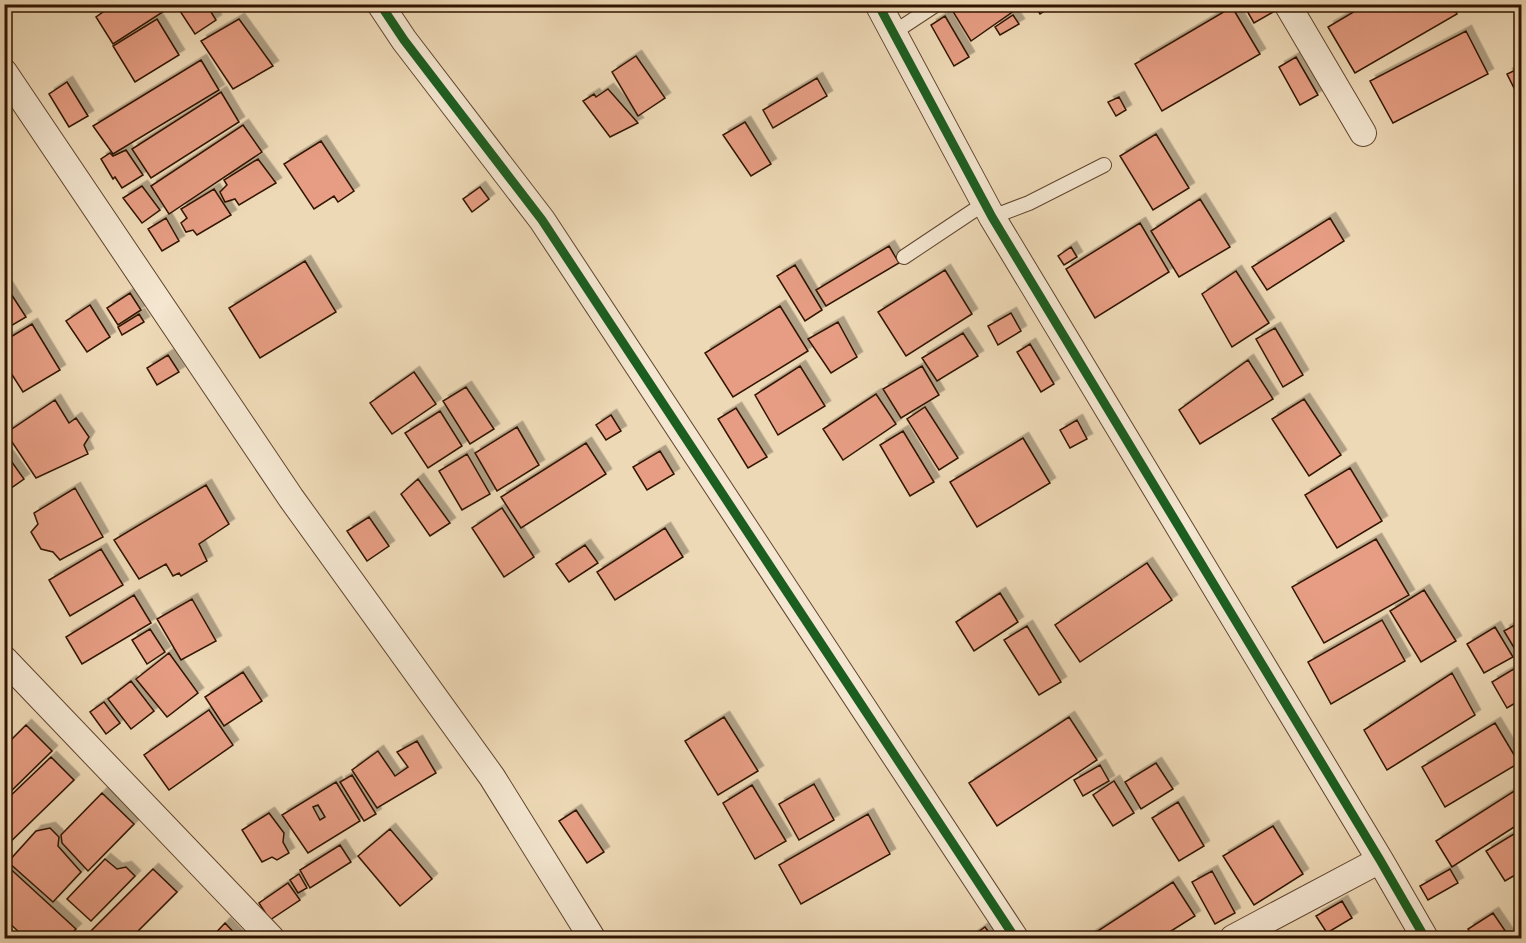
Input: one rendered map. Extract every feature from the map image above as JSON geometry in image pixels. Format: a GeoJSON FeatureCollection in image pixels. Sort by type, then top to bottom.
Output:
{"type":"FeatureCollection","features":[{"type":"Feature","properties":{"kind":"street"},"geometry":{"type":"LineString","coordinates":[[380,4],[404,40],[542,220],[1015,939]]}},
{"type":"Feature","properties":{"kind":"street"},"geometry":{"type":"LineString","coordinates":[[878,4],[988,210],[1380,860],[1425,939]]}},
{"type":"Feature","properties":{"kind":"street"},"geometry":{"type":"LineString","coordinates":[[1287,4],[1363,133]]}},
{"type":"Feature","properties":{"kind":"street"},"geometry":{"type":"LineString","coordinates":[[4,72],[291,498],[492,777],[592,939]]}},
{"type":"Feature","properties":{"kind":"street"},"geometry":{"type":"LineString","coordinates":[[4,659],[271,939]]}},
{"type":"Feature","properties":{"kind":"street"},"geometry":{"type":"LineString","coordinates":[[1233,939],[1380,860]]}},
{"type":"Feature","properties":{"kind":"lane"},"geometry":{"type":"LineString","coordinates":[[893,33],[937,4]]}},
{"type":"Feature","properties":{"kind":"lane"},"geometry":{"type":"LineString","coordinates":[[904,257],[988,210],[1029,204],[1104,165]]}},
{"type":"Feature","properties":{"kind":"building"},"geometry":{"type":"Polygon","coordinates":[[[108,4],[167,4],[169,8],[113,44],[96,17],[110,7],[108,4]]]}},
{"type":"Feature","properties":{"kind":"building"},"geometry":{"type":"Polygon","coordinates":[[[206,4],[216,20],[195,34],[176,5],[206,4]]]}},
{"type":"Feature","properties":{"kind":"building"},"geometry":{"type":"Polygon","coordinates":[[[959,4],[1024,4],[971,41],[952,10],[959,4]]]}},
{"type":"Feature","properties":{"kind":"building"},"geometry":{"type":"Polygon","coordinates":[[[1034,4],[1055,4],[1040,14],[1034,4]]]}},
{"type":"Feature","properties":{"kind":"building"},"geometry":{"type":"Polygon","coordinates":[[[1243,4],[1271,4],[1275,11],[1254,23],[1243,4]]]}},
{"type":"Feature","properties":{"kind":"building"},"geometry":{"type":"Polygon","coordinates":[[[1367,4],[1451,4],[1457,14],[1355,73],[1328,27],[1367,4]]]}},
{"type":"Feature","properties":{"kind":"building"},"geometry":{"type":"Polygon","coordinates":[[[1232,7],[1260,54],[1162,111],[1135,64],[1232,7]]]}},
{"type":"Feature","properties":{"kind":"building"},"geometry":{"type":"Polygon","coordinates":[[[1013,15],[1019,24],[1000,35],[995,27],[1013,15]]]}},
{"type":"Feature","properties":{"kind":"building"},"geometry":{"type":"Polygon","coordinates":[[[945,16],[969,57],[954,66],[931,25],[945,16]]]}},
{"type":"Feature","properties":{"kind":"building"},"geometry":{"type":"Polygon","coordinates":[[[157,19],[179,55],[135,82],[113,46],[157,19]]]}},
{"type":"Feature","properties":{"kind":"building"},"geometry":{"type":"Polygon","coordinates":[[[239,19],[273,66],[233,89],[201,41],[239,19]]]}},
{"type":"Feature","properties":{"kind":"building"},"geometry":{"type":"Polygon","coordinates":[[[1466,31],[1488,74],[1393,123],[1370,81],[1466,31]]]}},
{"type":"Feature","properties":{"kind":"building"},"geometry":{"type":"Polygon","coordinates":[[[636,56],[665,98],[638,116],[612,72],[636,56]]]}},
{"type":"Feature","properties":{"kind":"building"},"geometry":{"type":"Polygon","coordinates":[[[1296,57],[1318,95],[1300,105],[1279,67],[1296,57]]]}},
{"type":"Feature","properties":{"kind":"building"},"geometry":{"type":"Polygon","coordinates":[[[201,60],[219,90],[113,154],[93,126],[201,60]]]}},
{"type":"Feature","properties":{"kind":"building"},"geometry":{"type":"Polygon","coordinates":[[[1522,67],[1522,104],[1507,74],[1522,67]]]}},
{"type":"Feature","properties":{"kind":"building"},"geometry":{"type":"Polygon","coordinates":[[[817,78],[827,96],[773,128],[763,110],[817,78]]]}},
{"type":"Feature","properties":{"kind":"building"},"geometry":{"type":"Polygon","coordinates":[[[67,82],[88,116],[69,127],[49,94],[67,82]]]}},
{"type":"Feature","properties":{"kind":"building"},"geometry":{"type":"Polygon","coordinates":[[[608,89],[638,123],[610,137],[583,101],[594,94],[596,97],[608,89]]]}},
{"type":"Feature","properties":{"kind":"building"},"geometry":{"type":"Polygon","coordinates":[[[221,92],[239,122],[151,178],[132,149],[221,92]]]}},
{"type":"Feature","properties":{"kind":"building"},"geometry":{"type":"Polygon","coordinates":[[[1119,97],[1126,110],[1116,116],[1108,102],[1119,97]]]}},
{"type":"Feature","properties":{"kind":"building"},"geometry":{"type":"Polygon","coordinates":[[[745,122],[771,164],[751,176],[723,135],[745,122]]]}},
{"type":"Feature","properties":{"kind":"building"},"geometry":{"type":"Polygon","coordinates":[[[243,125],[262,152],[169,214],[151,186],[243,125]]]}},
{"type":"Feature","properties":{"kind":"building"},"geometry":{"type":"Polygon","coordinates":[[[1156,134],[1189,188],[1153,210],[1120,156],[1156,134]]]}},
{"type":"Feature","properties":{"kind":"building"},"geometry":{"type":"Polygon","coordinates":[[[321,141],[354,191],[338,202],[334,196],[314,209],[284,164],[321,141]]]}},
{"type":"Feature","properties":{"kind":"building"},"geometry":{"type":"Polygon","coordinates":[[[126,150],[143,175],[122,188],[115,177],[113,179],[101,159],[110,153],[113,156],[126,150]]]}},
{"type":"Feature","properties":{"kind":"building"},"geometry":{"type":"Polygon","coordinates":[[[258,159],[276,183],[239,205],[235,199],[225,202],[220,192],[227,185],[224,180],[258,159]]]}},
{"type":"Feature","properties":{"kind":"building"},"geometry":{"type":"Polygon","coordinates":[[[142,186],[160,210],[142,223],[123,198],[142,186]]]}},
{"type":"Feature","properties":{"kind":"building"},"geometry":{"type":"Polygon","coordinates":[[[480,187],[489,199],[472,212],[463,199],[480,187]]]}},
{"type":"Feature","properties":{"kind":"building"},"geometry":{"type":"Polygon","coordinates":[[[214,189],[231,215],[197,235],[193,230],[186,232],[181,223],[187,218],[181,209],[214,189]]]}},
{"type":"Feature","properties":{"kind":"building"},"geometry":{"type":"Polygon","coordinates":[[[1200,199],[1230,247],[1179,277],[1151,231],[1200,199]]]}},
{"type":"Feature","properties":{"kind":"building"},"geometry":{"type":"Polygon","coordinates":[[[166,218],[179,241],[162,251],[148,229],[166,218]]]}},
{"type":"Feature","properties":{"kind":"building"},"geometry":{"type":"Polygon","coordinates":[[[1330,218],[1344,241],[1267,290],[1252,267],[1330,218]]]}},
{"type":"Feature","properties":{"kind":"building"},"geometry":{"type":"Polygon","coordinates":[[[1140,223],[1169,272],[1095,318],[1066,269],[1140,223]]]}},
{"type":"Feature","properties":{"kind":"building"},"geometry":{"type":"Polygon","coordinates":[[[889,246],[899,263],[826,306],[816,290],[889,246]]]}},
{"type":"Feature","properties":{"kind":"building"},"geometry":{"type":"Polygon","coordinates":[[[1071,247],[1077,257],[1064,265],[1058,256],[1071,247]]]}},
{"type":"Feature","properties":{"kind":"building"},"geometry":{"type":"Polygon","coordinates":[[[305,261],[336,312],[260,358],[229,308],[305,261]]]}},
{"type":"Feature","properties":{"kind":"building"},"geometry":{"type":"Polygon","coordinates":[[[795,265],[822,310],[805,321],[777,276],[795,265]]]}},
{"type":"Feature","properties":{"kind":"building"},"geometry":{"type":"Polygon","coordinates":[[[945,270],[972,314],[906,356],[878,312],[945,270]]]}},
{"type":"Feature","properties":{"kind":"building"},"geometry":{"type":"Polygon","coordinates":[[[1236,271],[1269,323],[1232,347],[1202,294],[1236,271]]]}},
{"type":"Feature","properties":{"kind":"building"},"geometry":{"type":"Polygon","coordinates":[[[4,283],[26,317],[4,330],[4,283]]]}},
{"type":"Feature","properties":{"kind":"building"},"geometry":{"type":"Polygon","coordinates":[[[130,293],[141,310],[118,325],[107,308],[130,293]]]}},
{"type":"Feature","properties":{"kind":"building"},"geometry":{"type":"Polygon","coordinates":[[[90,305],[110,337],[87,352],[66,321],[90,305]]]}},
{"type":"Feature","properties":{"kind":"building"},"geometry":{"type":"Polygon","coordinates":[[[780,306],[808,351],[733,397],[705,353],[780,306]]]}},
{"type":"Feature","properties":{"kind":"building"},"geometry":{"type":"Polygon","coordinates":[[[1011,313],[1021,331],[998,345],[988,326],[1011,313]]]}},
{"type":"Feature","properties":{"kind":"building"},"geometry":{"type":"Polygon","coordinates":[[[139,314],[144,322],[122,335],[118,327],[139,314]]]}},
{"type":"Feature","properties":{"kind":"building"},"geometry":{"type":"Polygon","coordinates":[[[838,322],[857,357],[831,373],[808,339],[838,322]]]}},
{"type":"Feature","properties":{"kind":"building"},"geometry":{"type":"Polygon","coordinates":[[[32,324],[60,370],[23,392],[4,362],[4,341],[32,324]]]}},
{"type":"Feature","properties":{"kind":"building"},"geometry":{"type":"Polygon","coordinates":[[[1275,328],[1303,375],[1283,387],[1256,339],[1275,328]]]}},
{"type":"Feature","properties":{"kind":"building"},"geometry":{"type":"Polygon","coordinates":[[[963,333],[978,356],[937,381],[922,358],[963,333]]]}},
{"type":"Feature","properties":{"kind":"building"},"geometry":{"type":"Polygon","coordinates":[[[1030,344],[1054,384],[1041,392],[1017,352],[1030,344]]]}},
{"type":"Feature","properties":{"kind":"building"},"geometry":{"type":"Polygon","coordinates":[[[168,355],[179,372],[157,385],[147,368],[168,355]]]}},
{"type":"Feature","properties":{"kind":"building"},"geometry":{"type":"Polygon","coordinates":[[[1248,360],[1273,399],[1200,444],[1179,410],[1248,360]]]}},
{"type":"Feature","properties":{"kind":"building"},"geometry":{"type":"Polygon","coordinates":[[[800,366],[825,406],[778,435],[755,395],[800,366]]]}},
{"type":"Feature","properties":{"kind":"building"},"geometry":{"type":"Polygon","coordinates":[[[922,366],[939,395],[901,418],[883,389],[922,366]]]}},
{"type":"Feature","properties":{"kind":"building"},"geometry":{"type":"Polygon","coordinates":[[[414,372],[436,404],[392,434],[370,403],[414,372]]]}},
{"type":"Feature","properties":{"kind":"building"},"geometry":{"type":"Polygon","coordinates":[[[466,387],[494,429],[470,444],[443,401],[466,387]]]}},
{"type":"Feature","properties":{"kind":"building"},"geometry":{"type":"Polygon","coordinates":[[[876,394],[896,424],[843,460],[823,429],[876,394]]]}},
{"type":"Feature","properties":{"kind":"building"},"geometry":{"type":"Polygon","coordinates":[[[1304,399],[1341,455],[1309,476],[1272,419],[1304,399]]]}},
{"type":"Feature","properties":{"kind":"building"},"geometry":{"type":"Polygon","coordinates":[[[55,400],[69,423],[76,418],[89,437],[84,445],[88,454],[36,478],[6,433],[55,400]]]}},
{"type":"Feature","properties":{"kind":"building"},"geometry":{"type":"Polygon","coordinates":[[[925,407],[958,458],[939,470],[907,419],[925,407]]]}},
{"type":"Feature","properties":{"kind":"building"},"geometry":{"type":"Polygon","coordinates":[[[736,408],[767,457],[748,468],[718,419],[736,408]]]}},
{"type":"Feature","properties":{"kind":"building"},"geometry":{"type":"Polygon","coordinates":[[[440,411],[462,446],[428,468],[405,433],[440,411]]]}},
{"type":"Feature","properties":{"kind":"building"},"geometry":{"type":"Polygon","coordinates":[[[611,415],[621,431],[606,440],[596,425],[611,415]]]}},
{"type":"Feature","properties":{"kind":"building"},"geometry":{"type":"Polygon","coordinates":[[[1077,420],[1087,439],[1070,448],[1060,430],[1077,420]]]}},
{"type":"Feature","properties":{"kind":"building"},"geometry":{"type":"Polygon","coordinates":[[[517,427],[539,465],[497,491],[475,453],[517,427]]]}},
{"type":"Feature","properties":{"kind":"building"},"geometry":{"type":"Polygon","coordinates":[[[903,431],[934,482],[910,496],[880,445],[903,431]]]}},
{"type":"Feature","properties":{"kind":"building"},"geometry":{"type":"Polygon","coordinates":[[[1023,438],[1050,483],[977,527],[950,482],[1023,438]]]}},
{"type":"Feature","properties":{"kind":"building"},"geometry":{"type":"Polygon","coordinates":[[[586,443],[606,474],[521,528],[501,497],[586,443]]]}},
{"type":"Feature","properties":{"kind":"building"},"geometry":{"type":"Polygon","coordinates":[[[4,451],[24,479],[4,493],[4,451]]]}},
{"type":"Feature","properties":{"kind":"building"},"geometry":{"type":"Polygon","coordinates":[[[660,451],[674,474],[647,490],[633,467],[660,451]]]}},
{"type":"Feature","properties":{"kind":"building"},"geometry":{"type":"Polygon","coordinates":[[[467,454],[490,494],[462,510],[439,471],[467,454]]]}},
{"type":"Feature","properties":{"kind":"building"},"geometry":{"type":"Polygon","coordinates":[[[1350,468],[1382,521],[1337,548],[1305,495],[1350,468]]]}},
{"type":"Feature","properties":{"kind":"building"},"geometry":{"type":"Polygon","coordinates":[[[418,479],[450,523],[430,536],[401,494],[418,479]]]}},
{"type":"Feature","properties":{"kind":"building"},"geometry":{"type":"Polygon","coordinates":[[[206,485],[229,524],[199,544],[207,561],[181,576],[179,573],[173,576],[166,564],[139,579],[114,540],[206,485]]]}},
{"type":"Feature","properties":{"kind":"building"},"geometry":{"type":"Polygon","coordinates":[[[75,488],[103,537],[60,560],[53,552],[41,549],[31,532],[38,524],[34,513],[75,488]]]}},
{"type":"Feature","properties":{"kind":"building"},"geometry":{"type":"Polygon","coordinates":[[[502,508],[534,557],[504,577],[472,528],[502,508]]]}},
{"type":"Feature","properties":{"kind":"building"},"geometry":{"type":"Polygon","coordinates":[[[369,517],[389,546],[367,561],[347,531],[369,517]]]}},
{"type":"Feature","properties":{"kind":"building"},"geometry":{"type":"Polygon","coordinates":[[[665,528],[683,557],[615,600],[597,572],[665,528]]]}},
{"type":"Feature","properties":{"kind":"building"},"geometry":{"type":"Polygon","coordinates":[[[1376,539],[1409,595],[1324,643],[1292,587],[1376,539]]]}},
{"type":"Feature","properties":{"kind":"building"},"geometry":{"type":"Polygon","coordinates":[[[585,545],[598,563],[569,582],[556,564],[585,545]]]}},
{"type":"Feature","properties":{"kind":"building"},"geometry":{"type":"Polygon","coordinates":[[[101,549],[123,585],[70,616],[49,580],[101,549]]]}},
{"type":"Feature","properties":{"kind":"building"},"geometry":{"type":"Polygon","coordinates":[[[1147,563],[1172,600],[1080,662],[1055,625],[1147,563]]]}},
{"type":"Feature","properties":{"kind":"building"},"geometry":{"type":"Polygon","coordinates":[[[1424,590],[1456,641],[1421,662],[1390,611],[1424,590]]]}},
{"type":"Feature","properties":{"kind":"building"},"geometry":{"type":"Polygon","coordinates":[[[1000,593],[1018,622],[974,651],[956,622],[1000,593]]]}},
{"type":"Feature","properties":{"kind":"building"},"geometry":{"type":"Polygon","coordinates":[[[134,595],[151,623],[82,664],[66,637],[134,595]]]}},
{"type":"Feature","properties":{"kind":"building"},"geometry":{"type":"Polygon","coordinates":[[[192,599],[216,641],[181,660],[157,619],[192,599]]]}},
{"type":"Feature","properties":{"kind":"building"},"geometry":{"type":"Polygon","coordinates":[[[1382,620],[1405,661],[1331,704],[1308,662],[1382,620]]]}},
{"type":"Feature","properties":{"kind":"building"},"geometry":{"type":"Polygon","coordinates":[[[1522,621],[1522,655],[1519,656],[1504,631],[1522,621]]]}},
{"type":"Feature","properties":{"kind":"building"},"geometry":{"type":"Polygon","coordinates":[[[1027,626],[1061,682],[1039,695],[1004,640],[1027,626]]]}},
{"type":"Feature","properties":{"kind":"building"},"geometry":{"type":"Polygon","coordinates":[[[1495,627],[1513,657],[1484,673],[1467,644],[1495,627]]]}},
{"type":"Feature","properties":{"kind":"building"},"geometry":{"type":"Polygon","coordinates":[[[150,629],[165,652],[147,664],[132,640],[150,629]]]}},
{"type":"Feature","properties":{"kind":"building"},"geometry":{"type":"Polygon","coordinates":[[[169,653],[198,693],[167,717],[136,679],[169,653]]]}},
{"type":"Feature","properties":{"kind":"building"},"geometry":{"type":"Polygon","coordinates":[[[1522,664],[1522,699],[1507,708],[1492,682],[1522,664]]]}},
{"type":"Feature","properties":{"kind":"building"},"geometry":{"type":"Polygon","coordinates":[[[243,672],[262,701],[224,726],[205,697],[243,672]]]}},
{"type":"Feature","properties":{"kind":"building"},"geometry":{"type":"Polygon","coordinates":[[[1452,673],[1475,715],[1387,770],[1364,730],[1452,673]]]}},
{"type":"Feature","properties":{"kind":"building"},"geometry":{"type":"Polygon","coordinates":[[[131,681],[154,711],[131,729],[108,699],[131,681]]]}},
{"type":"Feature","properties":{"kind":"building"},"geometry":{"type":"Polygon","coordinates":[[[104,702],[120,723],[106,734],[90,712],[104,702]]]}},
{"type":"Feature","properties":{"kind":"building"},"geometry":{"type":"Polygon","coordinates":[[[209,710],[233,745],[169,790],[144,755],[209,710]]]}},
{"type":"Feature","properties":{"kind":"building"},"geometry":{"type":"Polygon","coordinates":[[[724,717],[758,771],[718,795],[685,741],[724,717]]]}},
{"type":"Feature","properties":{"kind":"building"},"geometry":{"type":"Polygon","coordinates":[[[1069,717],[1097,760],[997,826],[969,783],[1069,717]]]}},
{"type":"Feature","properties":{"kind":"building"},"geometry":{"type":"Polygon","coordinates":[[[1495,723],[1519,763],[1445,807],[1422,767],[1495,723]]]}},
{"type":"Feature","properties":{"kind":"building"},"geometry":{"type":"Polygon","coordinates":[[[26,725],[52,751],[4,798],[4,747],[26,725]]]}},
{"type":"Feature","properties":{"kind":"building"},"geometry":{"type":"Polygon","coordinates":[[[417,741],[436,773],[377,808],[352,770],[378,751],[395,776],[408,767],[397,752],[417,741]]]}},
{"type":"Feature","properties":{"kind":"building"},"geometry":{"type":"Polygon","coordinates":[[[51,757],[74,780],[4,848],[4,802],[51,757]]]}},
{"type":"Feature","properties":{"kind":"building"},"geometry":{"type":"Polygon","coordinates":[[[1156,763],[1173,789],[1141,809],[1125,782],[1156,763]]]}},
{"type":"Feature","properties":{"kind":"building"},"geometry":{"type":"Polygon","coordinates":[[[1100,765],[1109,781],[1083,796],[1074,780],[1100,765]]]}},
{"type":"Feature","properties":{"kind":"building"},"geometry":{"type":"Polygon","coordinates":[[[352,775],[376,814],[364,821],[340,782],[352,775]]]}},
{"type":"Feature","properties":{"kind":"building"},"geometry":{"type":"Polygon","coordinates":[[[1114,781],[1134,813],[1113,826],[1093,795],[1114,781]]]}},
{"type":"Feature","properties":{"kind":"building"},"geometry":{"type":"Polygon","coordinates":[[[336,782],[360,821],[308,853],[282,815],[336,782]],[[318,805],[313,807],[320,820],[325,817],[318,805]]]}},
{"type":"Feature","properties":{"kind":"building"},"geometry":{"type":"Polygon","coordinates":[[[814,784],[834,820],[799,840],[779,804],[814,784]]]}},
{"type":"Feature","properties":{"kind":"building"},"geometry":{"type":"Polygon","coordinates":[[[752,785],[786,841],[755,859],[723,803],[752,785]]]}},
{"type":"Feature","properties":{"kind":"building"},"geometry":{"type":"Polygon","coordinates":[[[1522,786],[1522,822],[1452,867],[1436,841],[1522,786]]]}},
{"type":"Feature","properties":{"kind":"building"},"geometry":{"type":"Polygon","coordinates":[[[102,793],[134,824],[88,871],[62,843],[61,835],[102,793]]]}},
{"type":"Feature","properties":{"kind":"building"},"geometry":{"type":"Polygon","coordinates":[[[1178,802],[1204,846],[1179,861],[1152,818],[1178,802]]]}},
{"type":"Feature","properties":{"kind":"building"},"geometry":{"type":"Polygon","coordinates":[[[576,810],[604,852],[587,863],[559,821],[576,810]]]}},
{"type":"Feature","properties":{"kind":"building"},"geometry":{"type":"Polygon","coordinates":[[[269,813],[284,833],[283,842],[289,853],[277,860],[272,857],[262,862],[242,830],[269,813]]]}},
{"type":"Feature","properties":{"kind":"building"},"geometry":{"type":"Polygon","coordinates":[[[868,814],[890,854],[801,904],[779,865],[868,814]]]}},
{"type":"Feature","properties":{"kind":"building"},"geometry":{"type":"Polygon","coordinates":[[[1273,826],[1303,874],[1254,905],[1223,856],[1273,826]]]}},
{"type":"Feature","properties":{"kind":"building"},"geometry":{"type":"Polygon","coordinates":[[[50,828],[59,837],[58,846],[81,872],[53,902],[8,862],[36,831],[50,828]]]}},
{"type":"Feature","properties":{"kind":"building"},"geometry":{"type":"Polygon","coordinates":[[[390,829],[432,879],[400,906],[358,856],[390,829]]]}},
{"type":"Feature","properties":{"kind":"building"},"geometry":{"type":"Polygon","coordinates":[[[1522,829],[1522,871],[1505,881],[1486,851],[1522,829]]]}},
{"type":"Feature","properties":{"kind":"building"},"geometry":{"type":"Polygon","coordinates":[[[340,845],[351,862],[310,888],[300,870],[340,845]]]}},
{"type":"Feature","properties":{"kind":"building"},"geometry":{"type":"Polygon","coordinates":[[[105,859],[117,869],[126,867],[135,876],[91,921],[67,899],[105,859]]]}},
{"type":"Feature","properties":{"kind":"building"},"geometry":{"type":"Polygon","coordinates":[[[4,863],[76,929],[66,938],[18,938],[21,934],[4,918],[4,863]]]}},
{"type":"Feature","properties":{"kind":"building"},"geometry":{"type":"Polygon","coordinates":[[[153,869],[177,892],[131,938],[84,938],[153,869]]]}},
{"type":"Feature","properties":{"kind":"building"},"geometry":{"type":"Polygon","coordinates":[[[1450,869],[1458,883],[1428,900],[1420,886],[1450,869]]]}},
{"type":"Feature","properties":{"kind":"building"},"geometry":{"type":"Polygon","coordinates":[[[1212,871],[1235,913],[1215,924],[1192,882],[1212,871]]]}},
{"type":"Feature","properties":{"kind":"building"},"geometry":{"type":"Polygon","coordinates":[[[299,874],[307,888],[298,893],[290,880],[299,874]]]}},
{"type":"Feature","properties":{"kind":"building"},"geometry":{"type":"Polygon","coordinates":[[[1173,882],[1195,916],[1160,938],[1087,938],[1173,882]]]}},
{"type":"Feature","properties":{"kind":"building"},"geometry":{"type":"Polygon","coordinates":[[[288,883],[300,900],[270,920],[259,903],[288,883]]]}},
{"type":"Feature","properties":{"kind":"building"},"geometry":{"type":"Polygon","coordinates":[[[1342,901],[1352,918],[1327,933],[1316,916],[1342,901]]]}},
{"type":"Feature","properties":{"kind":"building"},"geometry":{"type":"Polygon","coordinates":[[[1493,913],[1510,938],[1474,938],[1468,929],[1493,913]]]}},
{"type":"Feature","properties":{"kind":"building"},"geometry":{"type":"Polygon","coordinates":[[[225,923],[239,938],[211,938],[225,923]]]}},
{"type":"Feature","properties":{"kind":"building"},"geometry":{"type":"Polygon","coordinates":[[[985,927],[993,938],[971,937],[985,927]]]}},
{"type":"Feature","properties":{"kind":"cycle path"},"geometry":{"type":"LineString","coordinates":[[380,4],[404,40],[542,220],[1015,938]]}},
{"type":"Feature","properties":{"kind":"cycle path"},"geometry":{"type":"LineString","coordinates":[[878,4],[992,217],[1425,938]]}}]}
